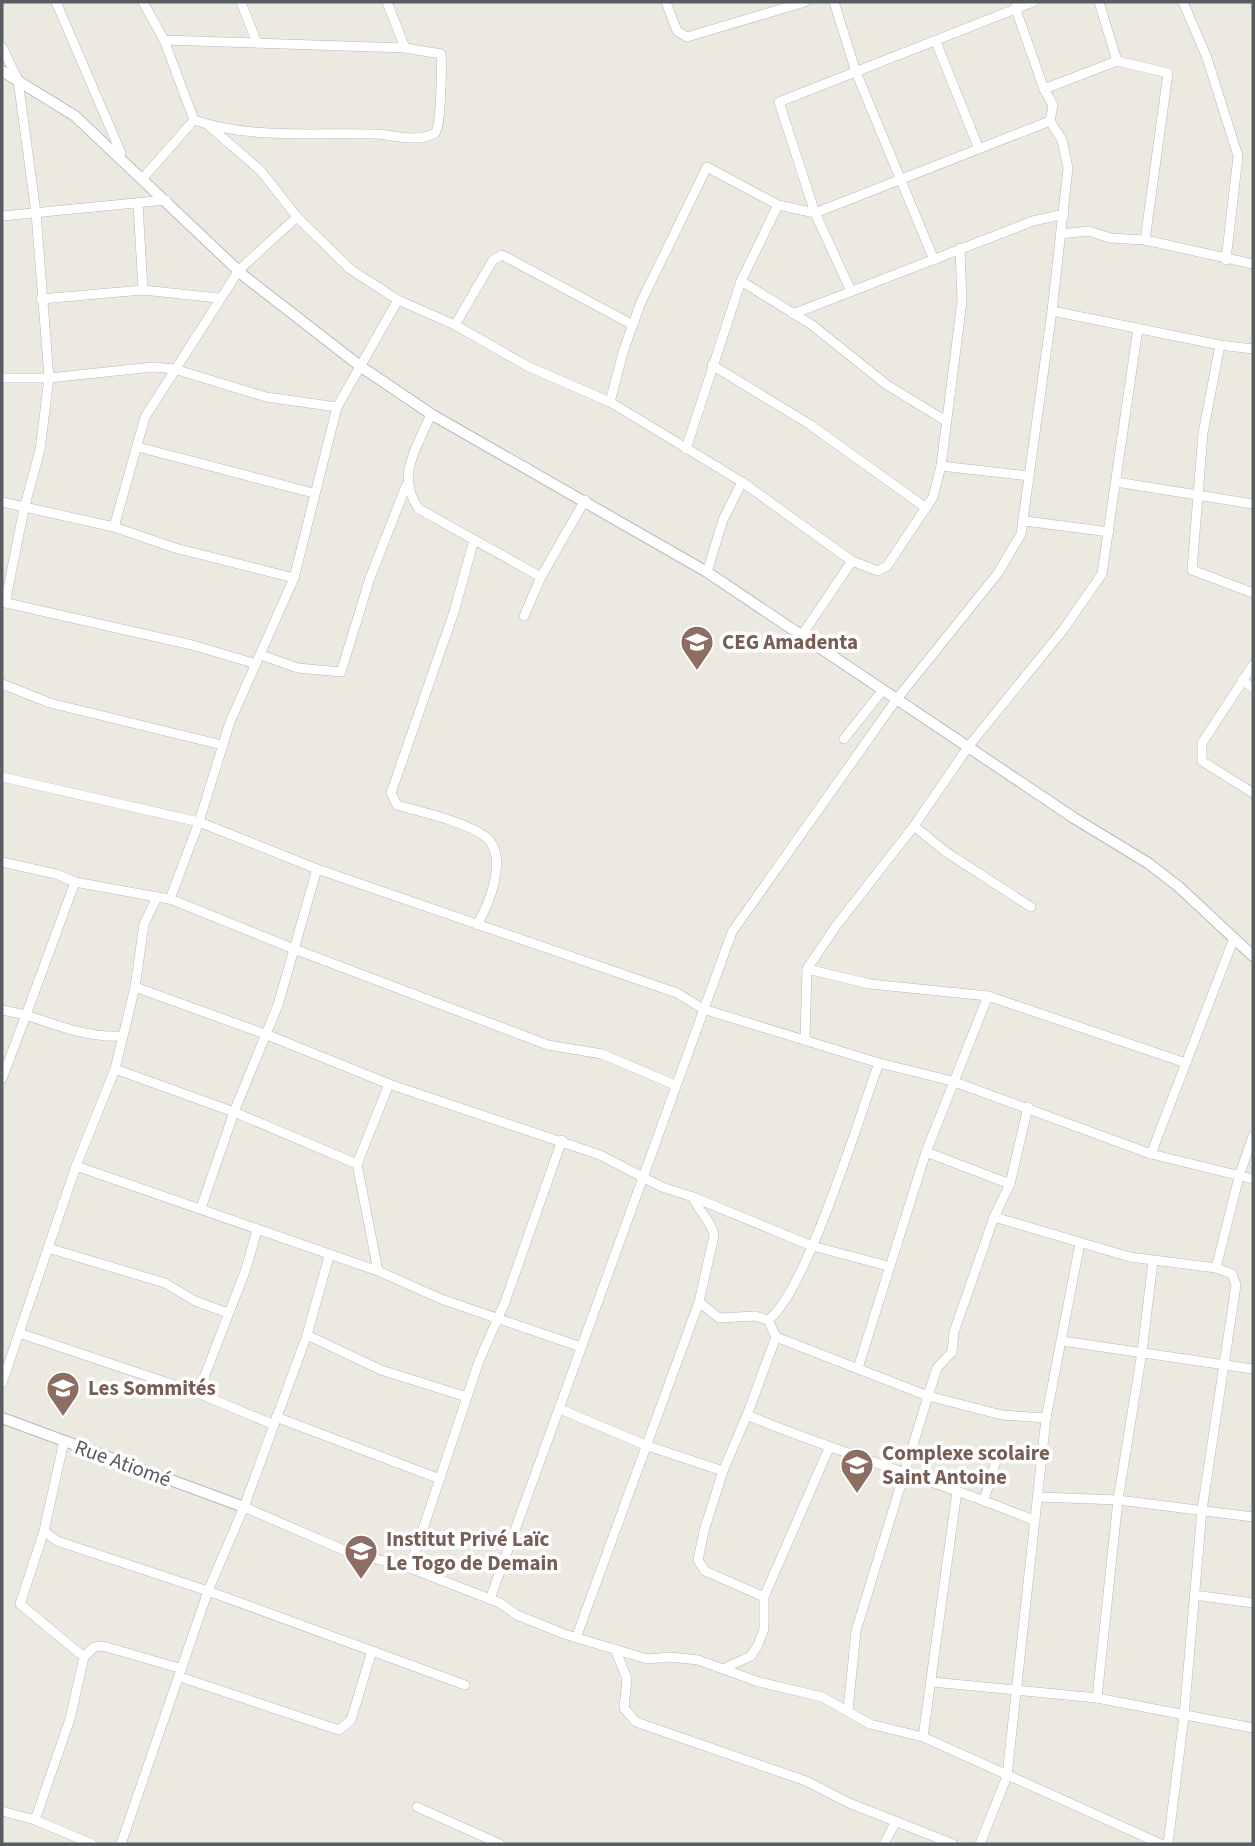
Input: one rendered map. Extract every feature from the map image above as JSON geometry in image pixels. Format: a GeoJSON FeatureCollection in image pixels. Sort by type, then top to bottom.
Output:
{"type":"FeatureCollection","features":[{"type":"Feature","properties":{"kind":"street"},"geometry":{"type":"LineString","coordinates":[[56,2],[121,153],[119,157]]}},
{"type":"Feature","properties":{"kind":"street"},"geometry":{"type":"LineString","coordinates":[[143,2],[164,40],[194,120],[208,125],[275,135],[379,134],[412,138],[434,134],[438,129],[441,54],[405,48],[164,40]]}},
{"type":"Feature","properties":{"kind":"street"},"geometry":{"type":"LineString","coordinates":[[241,2],[257,43]]}},
{"type":"Feature","properties":{"kind":"street"},"geometry":{"type":"LineString","coordinates":[[387,2],[405,48]]}},
{"type":"Feature","properties":{"kind":"street"},"geometry":{"type":"LineString","coordinates":[[666,2],[677,31],[687,37],[805,2]]}},
{"type":"Feature","properties":{"kind":"street"},"geometry":{"type":"LineString","coordinates":[[834,2],[856,72],[934,260]]}},
{"type":"Feature","properties":{"kind":"street"},"geometry":{"type":"LineString","coordinates":[[851,291],[815,213],[779,102],[1032,2]]}},
{"type":"Feature","properties":{"kind":"street"},"geometry":{"type":"LineString","coordinates":[[1099,2],[1117,61]]}},
{"type":"Feature","properties":{"kind":"street"},"geometry":{"type":"LineString","coordinates":[[1182,2],[1207,58],[1238,156],[1226,260]]}},
{"type":"Feature","properties":{"kind":"street"},"geometry":{"type":"LineString","coordinates":[[490,1599],[732,932],[896,700],[998,573],[1015,547],[1025,521],[1068,168],[1062,140],[1050,121],[1053,105],[1044,89],[1015,7]]}},
{"type":"Feature","properties":{"kind":"street"},"geometry":{"type":"LineString","coordinates":[[936,42],[979,149]]}},
{"type":"Feature","properties":{"kind":"street"},"geometry":{"type":"LineString","coordinates":[[2,47],[18,79],[36,213],[49,378],[40,450],[4,602],[179,642],[256,664]]}},
{"type":"Feature","properties":{"kind":"street"},"geometry":{"type":"LineString","coordinates":[[1044,89],[1117,61],[1168,74],[1145,240]]}},
{"type":"Feature","properties":{"kind":"street"},"geometry":{"type":"LineString","coordinates":[[2,71],[75,116],[239,270],[296,319],[360,366],[430,414],[707,572],[881,691],[1074,818],[1148,863],[1253,956]]}},
{"type":"Feature","properties":{"kind":"street"},"geometry":{"type":"LineString","coordinates":[[142,178],[194,120]]}},
{"type":"Feature","properties":{"kind":"street"},"geometry":{"type":"LineString","coordinates":[[611,402],[634,325],[690,197],[707,167],[778,205],[815,213],[1050,121]]}},
{"type":"Feature","properties":{"kind":"street"},"geometry":{"type":"LineString","coordinates":[[208,125],[261,171],[298,217],[337,258],[398,300],[456,325],[529,368],[611,402],[742,482],[852,561],[878,571],[887,566],[933,497],[941,466],[962,301],[960,248]]}},
{"type":"Feature","properties":{"kind":"street"},"geometry":{"type":"LineString","coordinates":[[2,215],[166,200]]}},
{"type":"Feature","properties":{"kind":"street"},"geometry":{"type":"LineString","coordinates":[[138,204],[143,289]]}},
{"type":"Feature","properties":{"kind":"street"},"geometry":{"type":"LineString","coordinates":[[686,449],[741,281],[778,205]]}},
{"type":"Feature","properties":{"kind":"street"},"geometry":{"type":"LineString","coordinates":[[793,314],[1033,221],[1064,214]]}},
{"type":"Feature","properties":{"kind":"street"},"geometry":{"type":"LineString","coordinates":[[114,527],[145,417],[218,298],[239,270],[298,217]]}},
{"type":"Feature","properties":{"kind":"street"},"geometry":{"type":"LineString","coordinates":[[1060,234],[1089,231],[1110,239],[1145,240],[1253,264]]}},
{"type":"Feature","properties":{"kind":"street"},"geometry":{"type":"LineString","coordinates":[[456,325],[493,260],[502,255],[634,325]]}},
{"type":"Feature","properties":{"kind":"street"},"geometry":{"type":"LineString","coordinates":[[741,281],[812,325],[887,385],[946,421]]}},
{"type":"Feature","properties":{"kind":"street"},"geometry":{"type":"LineString","coordinates":[[41,299],[143,289],[218,298]]}},
{"type":"Feature","properties":{"kind":"street"},"geometry":{"type":"LineString","coordinates":[[170,899],[200,822],[222,745],[282,598],[294,578],[313,493],[337,407],[398,300]]}},
{"type":"Feature","properties":{"kind":"street"},"geometry":{"type":"LineString","coordinates":[[1052,311],[1220,345],[1253,349]]}},
{"type":"Feature","properties":{"kind":"street"},"geometry":{"type":"LineString","coordinates":[[805,1039],[807,969],[836,926],[914,826],[968,747],[1092,591],[1102,574],[1138,328]]}},
{"type":"Feature","properties":{"kind":"street"},"geometry":{"type":"LineString","coordinates":[[1220,345],[1203,433],[1192,570],[1253,593]]}},
{"type":"Feature","properties":{"kind":"street"},"geometry":{"type":"LineString","coordinates":[[712,365],[809,424],[926,508]]}},
{"type":"Feature","properties":{"kind":"street"},"geometry":{"type":"LineString","coordinates":[[2,378],[49,378],[135,368],[174,369],[267,397],[337,407]]}},
{"type":"Feature","properties":{"kind":"street"},"geometry":{"type":"LineString","coordinates":[[261,655],[298,668],[341,672],[370,578],[406,486],[412,459],[430,414]]}},
{"type":"Feature","properties":{"kind":"street"},"geometry":{"type":"LineString","coordinates":[[138,447],[313,493]]}},
{"type":"Feature","properties":{"kind":"street"},"geometry":{"type":"LineString","coordinates":[[941,466],[1029,476]]}},
{"type":"Feature","properties":{"kind":"street"},"geometry":{"type":"LineString","coordinates":[[707,572],[723,520],[742,482]]}},
{"type":"Feature","properties":{"kind":"street"},"geometry":{"type":"LineString","coordinates":[[1116,482],[1253,504]]}},
{"type":"Feature","properties":{"kind":"street"},"geometry":{"type":"LineString","coordinates":[[406,486],[419,509],[541,577]]}},
{"type":"Feature","properties":{"kind":"street"},"geometry":{"type":"LineString","coordinates":[[524,616],[541,577],[585,500]]}},
{"type":"Feature","properties":{"kind":"street"},"geometry":{"type":"LineString","coordinates":[[2,502],[114,527],[175,548],[294,578]]}},
{"type":"Feature","properties":{"kind":"street"},"geometry":{"type":"LineString","coordinates":[[1025,521],[1109,533]]}},
{"type":"Feature","properties":{"kind":"street"},"geometry":{"type":"LineString","coordinates":[[474,540],[454,612],[391,793],[397,805],[472,830],[485,837],[493,847],[496,862],[492,887],[487,908],[477,925]]}},
{"type":"Feature","properties":{"kind":"street"},"geometry":{"type":"LineString","coordinates":[[802,635],[852,561]]}},
{"type":"Feature","properties":{"kind":"street"},"geometry":{"type":"LineString","coordinates":[[1253,665],[1202,743],[1202,761],[1253,793]]}},
{"type":"Feature","properties":{"kind":"street"},"geometry":{"type":"LineString","coordinates":[[1242,680],[1253,688]]}},
{"type":"Feature","properties":{"kind":"street"},"geometry":{"type":"LineString","coordinates":[[2,684],[50,703],[222,745]]}},
{"type":"Feature","properties":{"kind":"street"},"geometry":{"type":"LineString","coordinates":[[844,739],[881,691]]}},
{"type":"Feature","properties":{"kind":"street"},"geometry":{"type":"LineString","coordinates":[[2,777],[200,822],[317,869],[677,993],[704,1009],[879,1063],[952,1081],[1151,1154],[1240,1173],[1253,1179]]}},
{"type":"Feature","properties":{"kind":"street"},"geometry":{"type":"LineString","coordinates":[[914,826],[946,852],[1031,907]]}},
{"type":"Feature","properties":{"kind":"street"},"geometry":{"type":"LineString","coordinates":[[2,862],[56,874],[75,882],[170,899],[548,1045],[602,1054],[675,1085]]}},
{"type":"Feature","properties":{"kind":"street"},"geometry":{"type":"LineString","coordinates":[[201,1208],[234,1112],[278,1005],[317,869]]}},
{"type":"Feature","properties":{"kind":"street"},"geometry":{"type":"LineString","coordinates":[[2,1079],[75,882]]}},
{"type":"Feature","properties":{"kind":"street"},"geometry":{"type":"LineString","coordinates":[[2,1383],[76,1166],[115,1069],[135,987],[142,932],[157,897]]}},
{"type":"Feature","properties":{"kind":"street"},"geometry":{"type":"LineString","coordinates":[[1151,1154],[1234,938]]}},
{"type":"Feature","properties":{"kind":"street"},"geometry":{"type":"LineString","coordinates":[[807,969],[870,984],[988,996],[1186,1063]]}},
{"type":"Feature","properties":{"kind":"street"},"geometry":{"type":"LineString","coordinates":[[135,987],[265,1034],[389,1084],[562,1140],[614,1161],[662,1187],[812,1246],[888,1266]]}},
{"type":"Feature","properties":{"kind":"street"},"geometry":{"type":"LineString","coordinates":[[858,1368],[926,1152],[988,996]]}},
{"type":"Feature","properties":{"kind":"street"},"geometry":{"type":"LineString","coordinates":[[2,1010],[96,1036],[124,1036]]}},
{"type":"Feature","properties":{"kind":"street"},"geometry":{"type":"LineString","coordinates":[[768,1320],[783,1305],[812,1246],[879,1063]]}},
{"type":"Feature","properties":{"kind":"street"},"geometry":{"type":"LineString","coordinates":[[115,1069],[234,1112],[357,1164]]}},
{"type":"Feature","properties":{"kind":"street"},"geometry":{"type":"LineString","coordinates":[[378,1271],[357,1164],[389,1084]]}},
{"type":"Feature","properties":{"kind":"street"},"geometry":{"type":"LineString","coordinates":[[848,1710],[856,1631],[937,1368],[951,1352],[954,1332],[994,1217],[1010,1184],[1028,1107]]}},
{"type":"Feature","properties":{"kind":"street"},"geometry":{"type":"LineString","coordinates":[[1216,1268],[1240,1173],[1253,1136]]}},
{"type":"Feature","properties":{"kind":"street"},"geometry":{"type":"LineString","coordinates":[[410,1568],[467,1397],[505,1302],[562,1140]]}},
{"type":"Feature","properties":{"kind":"street"},"geometry":{"type":"LineString","coordinates":[[926,1152],[1010,1184]]}},
{"type":"Feature","properties":{"kind":"street"},"geometry":{"type":"LineString","coordinates":[[76,1166],[378,1271],[441,1299],[581,1347]]}},
{"type":"Feature","properties":{"kind":"street"},"geometry":{"type":"LineString","coordinates":[[576,1638],[699,1302],[715,1236],[713,1228],[698,1210],[693,1197]]}},
{"type":"Feature","properties":{"kind":"street"},"geometry":{"type":"LineString","coordinates":[[994,1217],[1080,1243],[1153,1261],[1216,1268],[1232,1274],[1236,1285],[1202,1510],[1184,1716],[1168,1844]]}},
{"type":"Feature","properties":{"kind":"street"},"geometry":{"type":"LineString","coordinates":[[198,1393],[246,1269],[257,1230]]}},
{"type":"Feature","properties":{"kind":"street"},"geometry":{"type":"LineString","coordinates":[[980,1844],[1007,1776],[1035,1521],[1040,1497],[1046,1419],[1080,1243]]}},
{"type":"Feature","properties":{"kind":"street"},"geometry":{"type":"LineString","coordinates":[[48,1248],[166,1283],[195,1301],[228,1314]]}},
{"type":"Feature","properties":{"kind":"street"},"geometry":{"type":"LineString","coordinates":[[121,1844],[208,1591],[243,1507],[307,1335],[329,1256]]}},
{"type":"Feature","properties":{"kind":"street"},"geometry":{"type":"LineString","coordinates":[[1097,1698],[1118,1500],[1142,1352],[1153,1261]]}},
{"type":"Feature","properties":{"kind":"street"},"geometry":{"type":"LineString","coordinates":[[699,1302],[719,1318],[755,1316],[768,1320],[776,1337],[928,1396],[1002,1415],[1046,1419]]}},
{"type":"Feature","properties":{"kind":"street"},"geometry":{"type":"LineString","coordinates":[[19,1333],[440,1479]]}},
{"type":"Feature","properties":{"kind":"street"},"geometry":{"type":"LineString","coordinates":[[307,1335],[381,1370],[467,1397]]}},
{"type":"Feature","properties":{"kind":"street"},"geometry":{"type":"LineString","coordinates":[[764,1597],[705,1572],[698,1560],[723,1471],[776,1337]]}},
{"type":"Feature","properties":{"kind":"street"},"geometry":{"type":"LineString","coordinates":[[1062,1341],[1253,1369]]}},
{"type":"Feature","properties":{"kind":"street"},"geometry":{"type":"LineString","coordinates":[[560,1409],[645,1445],[723,1471]]}},
{"type":"Feature","properties":{"kind":"street"},"geometry":{"type":"LineString","coordinates":[[747,1415],[829,1448],[904,1471],[1035,1521]]}},
{"type":"Feature","properties":{"kind":"street","name":"Rue Atiomé"},"geometry":{"type":"LineString","coordinates":[[2,1418],[243,1507]]}},
{"type":"Feature","properties":{"kind":"street"},"geometry":{"type":"LineString","coordinates":[[64,1441],[44,1531],[20,1604],[83,1657]]}},
{"type":"Feature","properties":{"kind":"street"},"geometry":{"type":"LineString","coordinates":[[726,1668],[751,1656],[758,1645],[764,1629],[764,1597],[829,1448]]}},
{"type":"Feature","properties":{"kind":"street"},"geometry":{"type":"LineString","coordinates":[[984,1500],[998,1458]]}},
{"type":"Feature","properties":{"kind":"street"},"geometry":{"type":"LineString","coordinates":[[923,1737],[957,1491]]}},
{"type":"Feature","properties":{"kind":"street"},"geometry":{"type":"LineString","coordinates":[[1040,1497],[1118,1500],[1253,1517]]}},
{"type":"Feature","properties":{"kind":"street"},"geometry":{"type":"LineString","coordinates":[[243,1507],[346,1551],[410,1568],[490,1599],[517,1615],[576,1638],[648,1659],[671,1657],[726,1668],[759,1682],[822,1697],[870,1724],[923,1737],[1161,1844]]}},
{"type":"Feature","properties":{"kind":"street"},"geometry":{"type":"LineString","coordinates":[[44,1531],[57,1541],[208,1591],[465,1685]]}},
{"type":"Feature","properties":{"kind":"street"},"geometry":{"type":"LineString","coordinates":[[1194,1595],[1253,1603]]}},
{"type":"Feature","properties":{"kind":"street"},"geometry":{"type":"LineString","coordinates":[[36,1820],[69,1719],[83,1657],[94,1647],[103,1646],[339,1730],[351,1720],[372,1651]]}},
{"type":"Feature","properties":{"kind":"street"},"geometry":{"type":"LineString","coordinates":[[615,1649],[627,1679],[624,1708],[636,1721],[806,1781],[953,1844]]}},
{"type":"Feature","properties":{"kind":"street"},"geometry":{"type":"LineString","coordinates":[[932,1682],[1097,1698],[1253,1728]]}},
{"type":"Feature","properties":{"kind":"street"},"geometry":{"type":"LineString","coordinates":[[417,1807],[500,1844]]}},
{"type":"Feature","properties":{"kind":"street"},"geometry":{"type":"LineString","coordinates":[[2,1811],[36,1820],[92,1844]]}},
{"type":"Feature","properties":{"kind":"street"},"geometry":{"type":"LineString","coordinates":[[884,1844],[896,1821]]}},
{"type":"Feature","properties":{"kind":"place","name":"CEG Amadenta"},"geometry":{"type":"Point","coordinates":[697,672]}},
{"type":"Feature","properties":{"kind":"place","name":"Les Sommités"},"geometry":{"type":"Point","coordinates":[63,1418]}},
{"type":"Feature","properties":{"kind":"place","name":"Complexe scolaire Saint Antoine"},"geometry":{"type":"Point","coordinates":[857,1495]}},
{"type":"Feature","properties":{"kind":"place","name":"Institut Privé Laïc Le Togo de Demain"},"geometry":{"type":"Point","coordinates":[361,1581]}}]}
